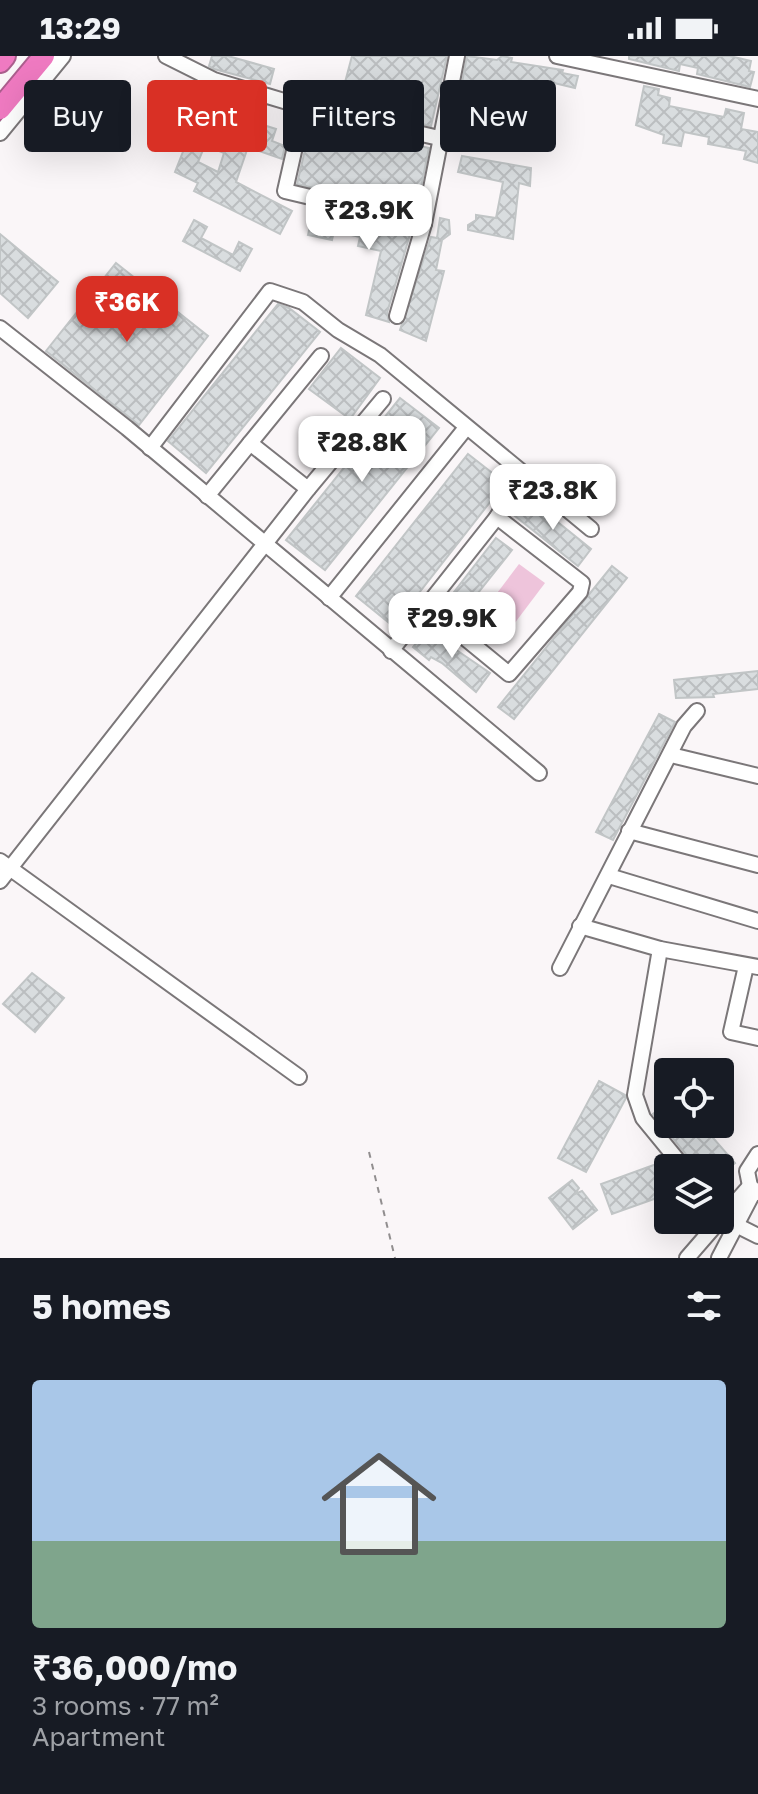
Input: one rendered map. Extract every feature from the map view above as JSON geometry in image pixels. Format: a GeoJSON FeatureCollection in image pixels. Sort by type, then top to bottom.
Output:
{"type":"FeatureCollection","features":[{"type":"Feature","properties":{"kind":"highway"},"geometry":{"type":"LineString","coordinates":[[0,62],[5,56]]}},
{"type":"Feature","properties":{"kind":"highway"},"geometry":{"type":"LineString","coordinates":[[0,109],[44,56]]}},
{"type":"Feature","properties":{"kind":"street"},"geometry":{"type":"LineString","coordinates":[[0,133],[63,56]]}},
{"type":"Feature","properties":{"kind":"street"},"geometry":{"type":"LineString","coordinates":[[166,56],[214,80],[283,101]]}},
{"type":"Feature","properties":{"kind":"street"},"geometry":{"type":"LineString","coordinates":[[397,316],[424,224],[457,56]]}},
{"type":"Feature","properties":{"kind":"street"},"geometry":{"type":"LineString","coordinates":[[557,56],[610,62],[757,95]]}},
{"type":"Feature","properties":{"kind":"street"},"geometry":{"type":"LineString","coordinates":[[424,135],[439,138]]}},
{"type":"Feature","properties":{"kind":"street"},"geometry":{"type":"LineString","coordinates":[[294,152],[285,191],[424,224]]}},
{"type":"Feature","properties":{"kind":"street"},"geometry":{"type":"LineString","coordinates":[[150,448],[270,291],[303,302],[338,330],[380,355],[465,429],[591,529]]}},
{"type":"Feature","properties":{"kind":"street"},"geometry":{"type":"LineString","coordinates":[[0,328],[150,448],[539,773]]}},
{"type":"Feature","properties":{"kind":"street"},"geometry":{"type":"LineString","coordinates":[[207,496],[321,356]]}},
{"type":"Feature","properties":{"kind":"street"},"geometry":{"type":"LineString","coordinates":[[299,1077],[3,870],[383,399]]}},
{"type":"Feature","properties":{"kind":"street"},"geometry":{"type":"LineString","coordinates":[[329,598],[465,429]]}},
{"type":"Feature","properties":{"kind":"street"},"geometry":{"type":"LineString","coordinates":[[250,443],[308,489]]}},
{"type":"Feature","properties":{"kind":"street"},"geometry":{"type":"LineString","coordinates":[[391,651],[497,517],[523,473]]}},
{"type":"Feature","properties":{"kind":"street"},"geometry":{"type":"LineString","coordinates":[[426,606],[509,674],[580,592],[582,583],[497,517]]}},
{"type":"Feature","properties":{"kind":"street"},"geometry":{"type":"LineString","coordinates":[[560,968],[684,726],[697,711]]}},
{"type":"Feature","properties":{"kind":"street"},"geometry":{"type":"LineString","coordinates":[[671,755],[758,776]]}},
{"type":"Feature","properties":{"kind":"street"},"geometry":{"type":"LineString","coordinates":[[629,831],[758,865]]}},
{"type":"Feature","properties":{"kind":"street"},"geometry":{"type":"LineString","coordinates":[[609,876],[758,921]]}},
{"type":"Feature","properties":{"kind":"street"},"geometry":{"type":"LineString","coordinates":[[580,926],[660,949],[752,966],[731,1032],[758,1038]]}},
{"type":"Feature","properties":{"kind":"street"},"geometry":{"type":"LineString","coordinates":[[660,949],[635,1095],[643,1118],[673,1154]]}},
{"type":"Feature","properties":{"kind":"street"},"geometry":{"type":"LineString","coordinates":[[699,1244],[719,1257],[754,1190],[747,1171],[758,1154]]}},
{"type":"Feature","properties":{"kind":"street"},"geometry":{"type":"LineString","coordinates":[[734,1207],[754,1190]]}},
{"type":"Feature","properties":{"kind":"street"},"geometry":{"type":"LineString","coordinates":[[736,1225],[758,1236]]}},
{"type":"Feature","properties":{"kind":"street"},"geometry":{"type":"LineString","coordinates":[[687,1258],[707,1234]]}},
{"type":"Feature","properties":{"kind":"path"},"geometry":{"type":"LineString","coordinates":[[369,1152],[395,1258]]}},
{"type":"Feature","properties":{"kind":"shaded area"},"geometry":{"type":"Polygon","coordinates":[[[519,564],[545,583],[511,628],[485,609],[519,564]]]}},
{"type":"Feature","properties":{"kind":"building"},"geometry":{"type":"Polygon","coordinates":[[[212,56],[228,56],[274,69],[270,84],[267,80],[255,80],[209,66],[212,56]]]}},
{"type":"Feature","properties":{"kind":"building"},"geometry":{"type":"Polygon","coordinates":[[[352,56],[447,56],[431,126],[424,124],[424,80],[346,80],[352,56]]]}},
{"type":"Feature","properties":{"kind":"building"},"geometry":{"type":"Polygon","coordinates":[[[467,56],[497,60],[502,56],[512,58],[511,62],[563,70],[562,73],[578,76],[575,88],[556,83],[556,80],[462,80],[467,56]]]}},
{"type":"Feature","properties":{"kind":"building"},"geometry":{"type":"Polygon","coordinates":[[[629,56],[730,56],[751,61],[749,71],[754,72],[750,87],[697,74],[698,68],[680,64],[679,71],[629,59],[629,56]]]}},
{"type":"Feature","properties":{"kind":"building"},"geometry":{"type":"Polygon","coordinates":[[[644,86],[659,89],[658,95],[670,98],[669,106],[724,117],[726,109],[744,113],[741,129],[758,132],[758,163],[744,159],[746,151],[708,144],[709,137],[684,132],[681,146],[663,143],[664,135],[636,125],[644,86]]]}},
{"type":"Feature","properties":{"kind":"building"},"geometry":{"type":"Polygon","coordinates":[[[267,126],[276,129],[272,141],[283,145],[282,159],[262,152],[267,152],[267,126]]]}},
{"type":"Feature","properties":{"kind":"building"},"geometry":{"type":"Polygon","coordinates":[[[424,147],[429,148],[416,212],[297,184],[304,152],[424,152],[424,147]]]}},
{"type":"Feature","properties":{"kind":"building"},"geometry":{"type":"Polygon","coordinates":[[[183,152],[202,152],[198,162],[218,172],[224,153],[222,152],[246,152],[236,182],[292,211],[280,234],[194,191],[198,183],[175,172],[183,152]]]}},
{"type":"Feature","properties":{"kind":"building"},"geometry":{"type":"Polygon","coordinates":[[[462,156],[531,168],[530,186],[519,183],[513,239],[468,230],[476,215],[496,218],[503,182],[458,172],[462,156]]]}},
{"type":"Feature","properties":{"kind":"building"},"geometry":{"type":"Polygon","coordinates":[[[314,208],[411,231],[387,313],[389,322],[366,315],[381,251],[358,246],[360,237],[334,231],[332,240],[308,235],[314,208]]]}},
{"type":"Feature","properties":{"kind":"building"},"geometry":{"type":"Polygon","coordinates":[[[440,218],[449,220],[450,234],[442,240],[436,270],[444,271],[426,341],[400,330],[431,237],[437,238],[440,218]]]}},
{"type":"Feature","properties":{"kind":"building"},"geometry":{"type":"Polygon","coordinates":[[[194,220],[207,227],[201,238],[233,255],[239,242],[252,249],[240,271],[183,241],[194,220]]]}},
{"type":"Feature","properties":{"kind":"building"},"geometry":{"type":"Polygon","coordinates":[[[0,234],[58,282],[28,318],[0,293],[0,234]]]}},
{"type":"Feature","properties":{"kind":"building"},"geometry":{"type":"Polygon","coordinates":[[[116,263],[208,336],[139,425],[46,351],[116,263]]]}},
{"type":"Feature","properties":{"kind":"building"},"geometry":{"type":"Polygon","coordinates":[[[278,304],[289,308],[320,332],[206,473],[168,441],[278,304]]]}},
{"type":"Feature","properties":{"kind":"building"},"geometry":{"type":"Polygon","coordinates":[[[341,348],[380,378],[350,419],[309,389],[341,348]]]}},
{"type":"Feature","properties":{"kind":"building"},"geometry":{"type":"Polygon","coordinates":[[[400,398],[439,428],[325,570],[286,540],[400,398]]]}},
{"type":"Feature","properties":{"kind":"building"},"geometry":{"type":"Polygon","coordinates":[[[468,454],[505,483],[393,626],[356,596],[468,454]]]}},
{"type":"Feature","properties":{"kind":"building"},"geometry":{"type":"Polygon","coordinates":[[[528,498],[591,549],[578,566],[515,516],[528,498]]]}},
{"type":"Feature","properties":{"kind":"building"},"geometry":{"type":"Polygon","coordinates":[[[496,538],[512,550],[462,613],[447,601],[496,538]]]}},
{"type":"Feature","properties":{"kind":"building"},"geometry":{"type":"Polygon","coordinates":[[[612,566],[627,578],[514,719],[498,707],[612,566]]]}},
{"type":"Feature","properties":{"kind":"building"},"geometry":{"type":"Polygon","coordinates":[[[427,630],[490,673],[476,692],[442,663],[431,657],[429,660],[413,647],[427,630]]]}},
{"type":"Feature","properties":{"kind":"building"},"geometry":{"type":"Polygon","coordinates":[[[758,671],[758,689],[713,694],[714,697],[676,698],[674,680],[758,671]]]}},
{"type":"Feature","properties":{"kind":"building"},"geometry":{"type":"Polygon","coordinates":[[[659,714],[675,722],[613,840],[596,832],[659,714]]]}},
{"type":"Feature","properties":{"kind":"building"},"geometry":{"type":"Polygon","coordinates":[[[32,973],[64,998],[35,1032],[3,1004],[32,973]]]}},
{"type":"Feature","properties":{"kind":"building"},"geometry":{"type":"Polygon","coordinates":[[[599,1081],[626,1098],[586,1172],[558,1158],[599,1081]]]}},
{"type":"Feature","properties":{"kind":"building"},"geometry":{"type":"Polygon","coordinates":[[[673,1138],[713,1138],[727,1154],[686,1154],[673,1138]]]}},
{"type":"Feature","properties":{"kind":"building"},"geometry":{"type":"Polygon","coordinates":[[[654,1165],[654,1199],[612,1214],[601,1184],[654,1165]]]}},
{"type":"Feature","properties":{"kind":"building"},"geometry":{"type":"Polygon","coordinates":[[[572,1180],[579,1188],[575,1194],[582,1191],[597,1210],[573,1229],[549,1198],[572,1180]]]}}]}
